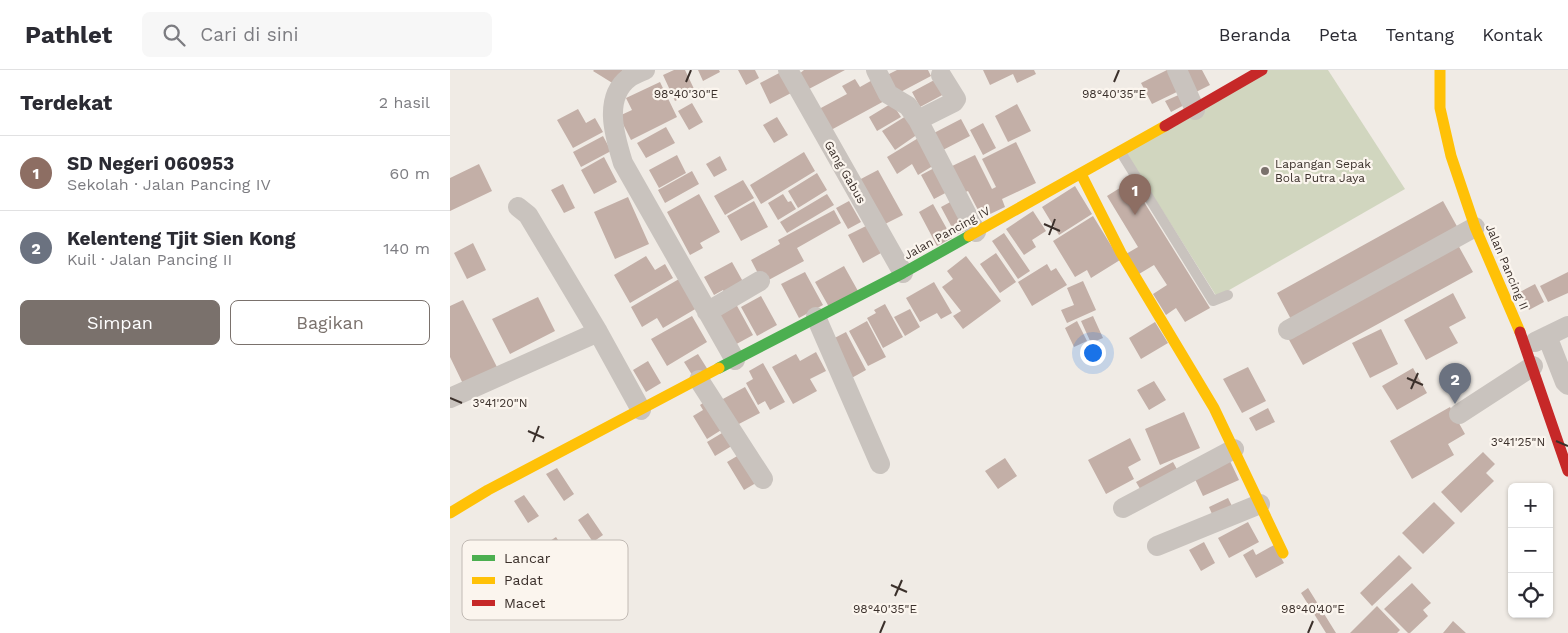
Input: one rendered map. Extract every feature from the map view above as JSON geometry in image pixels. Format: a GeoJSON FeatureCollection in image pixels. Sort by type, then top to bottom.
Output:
{"type":"FeatureCollection","features":[{"type":"Feature","properties":{"kind":"street"},"geometry":{"type":"LineString","coordinates":[[645,70],[629,78],[618,92],[612,119],[623,163],[736,360]]}},
{"type":"Feature","properties":{"kind":"street","name":"Gang Gabus"},"geometry":{"type":"LineString","coordinates":[[788,70],[903,273]]}},
{"type":"Feature","properties":{"kind":"street"},"geometry":{"type":"LineString","coordinates":[[876,70],[888,94],[908,106],[918,120],[976,232]]}},
{"type":"Feature","properties":{"kind":"street"},"geometry":{"type":"LineString","coordinates":[[1177,70],[1195,110]]}},
{"type":"Feature","properties":{"kind":"street","name":"Jalan Pancing IV"},"geometry":{"type":"LineString","coordinates":[[450,512],[488,490],[903,273],[1081,174],[1120,150],[1195,110],[1233,77],[1262,70]]}},
{"type":"Feature","properties":{"kind":"street","name":"Jalan Pancing II"},"geometry":{"type":"LineString","coordinates":[[1440,70],[1440,108],[1450,156],[1475,227],[1534,366],[1568,471]]}},
{"type":"Feature","properties":{"kind":"street"},"geometry":{"type":"LineString","coordinates":[[918,120],[954,102],[956,99],[942,75]]}},
{"type":"Feature","properties":{"kind":"street"},"geometry":{"type":"LineString","coordinates":[[1081,174],[1121,252],[1214,408],[1283,553]]}},
{"type":"Feature","properties":{"kind":"street"},"geometry":{"type":"LineString","coordinates":[[518,207],[528,215],[598,332],[641,410]]}},
{"type":"Feature","properties":{"kind":"street"},"geometry":{"type":"LineString","coordinates":[[1288,330],[1475,227]]}},
{"type":"Feature","properties":{"kind":"street"},"geometry":{"type":"LineString","coordinates":[[707,312],[760,281]]}},
{"type":"Feature","properties":{"kind":"street"},"geometry":{"type":"LineString","coordinates":[[816,317],[880,464]]}},
{"type":"Feature","properties":{"kind":"street"},"geometry":{"type":"LineString","coordinates":[[1526,346],[1568,326]]}},
{"type":"Feature","properties":{"kind":"street"},"geometry":{"type":"LineString","coordinates":[[450,398],[598,332]]}},
{"type":"Feature","properties":{"kind":"street"},"geometry":{"type":"LineString","coordinates":[[1547,336],[1565,382],[1568,385]]}},
{"type":"Feature","properties":{"kind":"street"},"geometry":{"type":"LineString","coordinates":[[1459,414],[1534,366]]}},
{"type":"Feature","properties":{"kind":"street"},"geometry":{"type":"LineString","coordinates":[[699,380],[763,479]]}},
{"type":"Feature","properties":{"kind":"street"},"geometry":{"type":"LineString","coordinates":[[1123,508],[1234,449]]}},
{"type":"Feature","properties":{"kind":"street"},"geometry":{"type":"LineString","coordinates":[[1157,546],[1260,504]]}},
{"type":"Feature","properties":{"kind":"lane"},"geometry":{"type":"LineString","coordinates":[[1120,150],[1213,301],[1228,295]]}},
{"type":"Feature","properties":{"kind":"green space","name":"Lapangan Sepak Bola Putra Jaya"},"geometry":{"type":"Polygon","coordinates":[[[1264,70],[1328,70],[1405,189],[1217,297],[1126,153],[1264,70]]]}},
{"type":"Feature","properties":{"kind":"building"},"geometry":{"type":"Polygon","coordinates":[[[594,70],[623,70],[614,84],[594,70]]]}},
{"type":"Feature","properties":{"kind":"building"},"geometry":{"type":"Polygon","coordinates":[[[674,70],[685,70],[695,91],[675,101],[663,75],[674,70]]]}},
{"type":"Feature","properties":{"kind":"building"},"geometry":{"type":"Polygon","coordinates":[[[698,70],[719,70],[720,72],[703,81],[698,70]]]}},
{"type":"Feature","properties":{"kind":"building"},"geometry":{"type":"Polygon","coordinates":[[[738,70],[755,70],[759,78],[746,85],[738,70]]]}},
{"type":"Feature","properties":{"kind":"building"},"geometry":{"type":"Polygon","coordinates":[[[804,70],[845,70],[807,90],[798,75],[804,70]]]}},
{"type":"Feature","properties":{"kind":"building"},"geometry":{"type":"Polygon","coordinates":[[[897,70],[928,70],[931,76],[895,95],[885,76],[897,70]]]}},
{"type":"Feature","properties":{"kind":"building"},"geometry":{"type":"Polygon","coordinates":[[[983,70],[1034,70],[1036,74],[1017,83],[1013,74],[990,85],[983,70]]]}},
{"type":"Feature","properties":{"kind":"building"},"geometry":{"type":"Polygon","coordinates":[[[1167,70],[1183,89],[1152,104],[1141,83],[1167,70]]]}},
{"type":"Feature","properties":{"kind":"building"},"geometry":{"type":"Polygon","coordinates":[[[1181,70],[1202,70],[1210,85],[1194,93],[1181,70]]]}},
{"type":"Feature","properties":{"kind":"building"},"geometry":{"type":"Polygon","coordinates":[[[783,71],[793,92],[770,104],[760,83],[783,71]]]}},
{"type":"Feature","properties":{"kind":"building"},"geometry":{"type":"Polygon","coordinates":[[[876,78],[888,99],[831,130],[819,109],[847,94],[842,86],[855,79],[860,87],[876,78]]]}},
{"type":"Feature","properties":{"kind":"building"},"geometry":{"type":"Polygon","coordinates":[[[938,78],[946,93],[920,107],[912,92],[938,78]]]}},
{"type":"Feature","properties":{"kind":"building"},"geometry":{"type":"Polygon","coordinates":[[[660,82],[677,117],[631,140],[619,116],[632,110],[626,98],[660,82]]]}},
{"type":"Feature","properties":{"kind":"building"},"geometry":{"type":"Polygon","coordinates":[[[1183,93],[1188,103],[1171,112],[1165,101],[1183,93]]]}},
{"type":"Feature","properties":{"kind":"building"},"geometry":{"type":"Polygon","coordinates":[[[692,103],[703,122],[689,130],[678,111],[692,103]]]}},
{"type":"Feature","properties":{"kind":"building"},"geometry":{"type":"Polygon","coordinates":[[[892,103],[901,117],[877,131],[869,117],[892,103]]]}},
{"type":"Feature","properties":{"kind":"building"},"geometry":{"type":"Polygon","coordinates":[[[1017,104],[1031,131],[1008,142],[995,116],[1017,104]]]}},
{"type":"Feature","properties":{"kind":"building"},"geometry":{"type":"Polygon","coordinates":[[[578,109],[586,123],[595,118],[603,132],[573,148],[557,120],[578,109]]]}},
{"type":"Feature","properties":{"kind":"building"},"geometry":{"type":"Polygon","coordinates":[[[906,116],[918,134],[895,150],[882,131],[906,116]]]}},
{"type":"Feature","properties":{"kind":"building"},"geometry":{"type":"Polygon","coordinates":[[[777,117],[788,135],[774,143],[763,125],[777,117]]]}},
{"type":"Feature","properties":{"kind":"building"},"geometry":{"type":"Polygon","coordinates":[[[961,119],[970,136],[941,151],[932,134],[961,119]]]}},
{"type":"Feature","properties":{"kind":"building"},"geometry":{"type":"Polygon","coordinates":[[[983,123],[996,148],[983,155],[970,130],[983,123]]]}},
{"type":"Feature","properties":{"kind":"building"},"geometry":{"type":"Polygon","coordinates":[[[666,127],[675,143],[646,158],[637,143],[666,127]]]}},
{"type":"Feature","properties":{"kind":"building"},"geometry":{"type":"Polygon","coordinates":[[[603,136],[611,151],[581,167],[573,152],[603,136]]]}},
{"type":"Feature","properties":{"kind":"building"},"geometry":{"type":"Polygon","coordinates":[[[920,137],[936,164],[918,175],[912,164],[897,174],[887,157],[920,137]]]}},
{"type":"Feature","properties":{"kind":"building"},"geometry":{"type":"Polygon","coordinates":[[[1016,142],[1036,183],[1002,199],[1005,207],[986,216],[982,208],[978,210],[968,191],[961,194],[948,168],[975,155],[992,189],[996,187],[982,159],[1016,142]]]}},
{"type":"Feature","properties":{"kind":"building"},"geometry":{"type":"Polygon","coordinates":[[[804,152],[815,171],[761,204],[750,185],[804,152]]]}},
{"type":"Feature","properties":{"kind":"building"},"geometry":{"type":"Polygon","coordinates":[[[677,155],[686,173],[659,188],[649,170],[677,155]]]}},
{"type":"Feature","properties":{"kind":"building"},"geometry":{"type":"Polygon","coordinates":[[[720,156],[727,170],[714,177],[706,164],[720,156]]]}},
{"type":"Feature","properties":{"kind":"building"},"geometry":{"type":"Polygon","coordinates":[[[604,157],[617,182],[594,194],[581,170],[604,157]]]}},
{"type":"Feature","properties":{"kind":"building"},"geometry":{"type":"Polygon","coordinates":[[[479,164],[492,191],[450,211],[450,178],[479,164]]]}},
{"type":"Feature","properties":{"kind":"building"},"geometry":{"type":"Polygon","coordinates":[[[938,166],[951,190],[934,199],[921,175],[938,166]]]}},
{"type":"Feature","properties":{"kind":"building"},"geometry":{"type":"Polygon","coordinates":[[[878,170],[903,215],[881,226],[857,181],[878,170]]]}},
{"type":"Feature","properties":{"kind":"building"},"geometry":{"type":"Polygon","coordinates":[[[692,171],[699,184],[665,203],[658,190],[692,171]]]}},
{"type":"Feature","properties":{"kind":"building"},"geometry":{"type":"Polygon","coordinates":[[[817,173],[827,190],[798,208],[788,191],[817,173]]]}},
{"type":"Feature","properties":{"kind":"building"},"geometry":{"type":"Polygon","coordinates":[[[743,180],[754,198],[725,215],[714,196],[743,180]]]}},
{"type":"Feature","properties":{"kind":"building"},"geometry":{"type":"Polygon","coordinates":[[[1131,181],[1210,308],[1185,322],[1176,308],[1166,315],[1153,294],[1167,285],[1154,265],[1139,274],[1126,254],[1138,247],[1107,196],[1131,181]]]}},
{"type":"Feature","properties":{"kind":"building"},"geometry":{"type":"Polygon","coordinates":[[[563,184],[575,208],[564,213],[551,190],[563,184]]]}},
{"type":"Feature","properties":{"kind":"building"},"geometry":{"type":"Polygon","coordinates":[[[1075,186],[1092,214],[1059,235],[1042,207],[1075,186]]]}},
{"type":"Feature","properties":{"kind":"building"},"geometry":{"type":"Polygon","coordinates":[[[699,194],[720,232],[700,243],[703,248],[690,255],[667,212],[699,194]]]}},
{"type":"Feature","properties":{"kind":"building"},"geometry":{"type":"Polygon","coordinates":[[[783,194],[796,209],[778,220],[768,203],[783,194]]]}},
{"type":"Feature","properties":{"kind":"building"},"geometry":{"type":"Polygon","coordinates":[[[827,194],[834,205],[787,233],[780,222],[827,194]]]}},
{"type":"Feature","properties":{"kind":"building"},"geometry":{"type":"Polygon","coordinates":[[[628,197],[649,244],[615,259],[594,212],[628,197]]]}},
{"type":"Feature","properties":{"kind":"building"},"geometry":{"type":"Polygon","coordinates":[[[954,200],[970,228],[956,235],[941,207],[954,200]]]}},
{"type":"Feature","properties":{"kind":"building"},"geometry":{"type":"Polygon","coordinates":[[[754,201],[768,227],[741,241],[727,216],[754,201]]]}},
{"type":"Feature","properties":{"kind":"building"},"geometry":{"type":"Polygon","coordinates":[[[849,201],[861,222],[848,229],[836,208],[849,201]]]}},
{"type":"Feature","properties":{"kind":"building"},"geometry":{"type":"Polygon","coordinates":[[[1443,201],[1459,230],[1293,323],[1277,293],[1443,201]]]}},
{"type":"Feature","properties":{"kind":"building"},"geometry":{"type":"Polygon","coordinates":[[[933,204],[952,238],[937,246],[919,212],[933,204]]]}},
{"type":"Feature","properties":{"kind":"building"},"geometry":{"type":"Polygon","coordinates":[[[834,210],[841,223],[797,248],[804,261],[763,283],[751,260],[780,244],[778,240],[834,210]]]}},
{"type":"Feature","properties":{"kind":"building"},"geometry":{"type":"Polygon","coordinates":[[[1033,211],[1046,231],[1032,240],[1036,247],[1024,255],[1006,229],[1033,211]]]}},
{"type":"Feature","properties":{"kind":"building"},"geometry":{"type":"Polygon","coordinates":[[[1093,216],[1120,260],[1091,278],[1087,270],[1075,277],[1053,241],[1093,216]]]}},
{"type":"Feature","properties":{"kind":"building"},"geometry":{"type":"Polygon","coordinates":[[[866,226],[881,253],[863,263],[848,235],[866,226]]]}},
{"type":"Feature","properties":{"kind":"building"},"geometry":{"type":"Polygon","coordinates":[[[1004,233],[1030,271],[1018,279],[992,241],[1004,233]]]}},
{"type":"Feature","properties":{"kind":"building"},"geometry":{"type":"Polygon","coordinates":[[[473,243],[486,270],[467,279],[454,253],[473,243]]]}},
{"type":"Feature","properties":{"kind":"building"},"geometry":{"type":"Polygon","coordinates":[[[1458,245],[1473,272],[1303,365],[1288,338],[1458,245]]]}},
{"type":"Feature","properties":{"kind":"building"},"geometry":{"type":"Polygon","coordinates":[[[996,253],[1016,282],[1000,293],[980,264],[996,253]]]}},
{"type":"Feature","properties":{"kind":"building"},"geometry":{"type":"Polygon","coordinates":[[[646,256],[655,270],[665,264],[673,278],[630,303],[614,275],[646,256]]]}},
{"type":"Feature","properties":{"kind":"building"},"geometry":{"type":"Polygon","coordinates":[[[966,256],[1001,301],[963,329],[953,316],[961,311],[942,287],[953,279],[947,271],[966,256]]]}},
{"type":"Feature","properties":{"kind":"building"},"geometry":{"type":"Polygon","coordinates":[[[732,262],[746,287],[727,298],[723,290],[714,295],[704,277],[732,262]]]}},
{"type":"Feature","properties":{"kind":"building"},"geometry":{"type":"Polygon","coordinates":[[[1047,264],[1051,271],[1056,268],[1067,285],[1032,306],[1018,282],[1047,264]]]}},
{"type":"Feature","properties":{"kind":"building"},"geometry":{"type":"Polygon","coordinates":[[[844,266],[858,291],[829,307],[815,282],[844,266]]]}},
{"type":"Feature","properties":{"kind":"building"},"geometry":{"type":"Polygon","coordinates":[[[805,272],[823,305],[799,318],[781,284],[805,272]]]}},
{"type":"Feature","properties":{"kind":"building"},"geometry":{"type":"Polygon","coordinates":[[[1568,272],[1568,293],[1548,302],[1540,286],[1568,272]]]}},
{"type":"Feature","properties":{"kind":"building"},"geometry":{"type":"Polygon","coordinates":[[[679,279],[697,308],[663,328],[657,318],[642,327],[631,307],[679,279]]]}},
{"type":"Feature","properties":{"kind":"building"},"geometry":{"type":"Polygon","coordinates":[[[1083,281],[1096,310],[1067,323],[1061,310],[1074,305],[1067,288],[1083,281]]]}},
{"type":"Feature","properties":{"kind":"building"},"geometry":{"type":"Polygon","coordinates":[[[934,282],[952,313],[941,319],[937,313],[920,322],[906,298],[934,282]]]}},
{"type":"Feature","properties":{"kind":"building"},"geometry":{"type":"Polygon","coordinates":[[[1535,284],[1544,302],[1529,310],[1520,292],[1535,284]]]}},
{"type":"Feature","properties":{"kind":"building"},"geometry":{"type":"Polygon","coordinates":[[[1453,293],[1466,318],[1449,327],[1458,343],[1426,360],[1404,320],[1453,293]]]}},
{"type":"Feature","properties":{"kind":"building"},"geometry":{"type":"Polygon","coordinates":[[[761,296],[777,325],[757,336],[741,307],[761,296]]]}},
{"type":"Feature","properties":{"kind":"building"},"geometry":{"type":"Polygon","coordinates":[[[538,297],[555,331],[510,354],[492,319],[538,297]]]}},
{"type":"Feature","properties":{"kind":"building"},"geometry":{"type":"Polygon","coordinates":[[[463,300],[500,373],[466,390],[450,357],[450,306],[463,300]]]}},
{"type":"Feature","properties":{"kind":"building"},"geometry":{"type":"Polygon","coordinates":[[[736,304],[753,335],[731,347],[714,316],[736,304]]]}},
{"type":"Feature","properties":{"kind":"building"},"geometry":{"type":"Polygon","coordinates":[[[885,304],[903,337],[883,348],[867,318],[876,313],[874,310],[885,304]]]}},
{"type":"Feature","properties":{"kind":"building"},"geometry":{"type":"Polygon","coordinates":[[[910,309],[920,327],[905,336],[894,317],[910,309]]]}},
{"type":"Feature","properties":{"kind":"building"},"geometry":{"type":"Polygon","coordinates":[[[692,316],[707,342],[667,366],[651,339],[692,316]]]}},
{"type":"Feature","properties":{"kind":"building"},"geometry":{"type":"Polygon","coordinates":[[[1093,316],[1103,338],[1091,343],[1081,321],[1093,316]]]}},
{"type":"Feature","properties":{"kind":"building"},"geometry":{"type":"Polygon","coordinates":[[[867,321],[886,357],[868,366],[849,331],[867,321]]]}},
{"type":"Feature","properties":{"kind":"building"},"geometry":{"type":"Polygon","coordinates":[[[1077,321],[1087,341],[1074,347],[1065,328],[1077,321]]]}},
{"type":"Feature","properties":{"kind":"building"},"geometry":{"type":"Polygon","coordinates":[[[1155,322],[1168,343],[1141,359],[1129,338],[1155,322]]]}},
{"type":"Feature","properties":{"kind":"building"},"geometry":{"type":"Polygon","coordinates":[[[1381,329],[1398,364],[1370,378],[1352,343],[1381,329]]]}},
{"type":"Feature","properties":{"kind":"building"},"geometry":{"type":"Polygon","coordinates":[[[846,332],[866,370],[848,380],[827,342],[846,332]]]}},
{"type":"Feature","properties":{"kind":"building"},"geometry":{"type":"Polygon","coordinates":[[[816,352],[826,371],[810,379],[817,391],[793,404],[772,367],[796,354],[800,361],[816,352]]]}},
{"type":"Feature","properties":{"kind":"building"},"geometry":{"type":"Polygon","coordinates":[[[698,354],[708,370],[694,378],[684,362],[698,354]]]}},
{"type":"Feature","properties":{"kind":"building"},"geometry":{"type":"Polygon","coordinates":[[[648,361],[661,383],[646,392],[633,370],[648,361]]]}},
{"type":"Feature","properties":{"kind":"building"},"geometry":{"type":"Polygon","coordinates":[[[763,363],[785,402],[770,410],[765,401],[758,405],[746,383],[753,379],[749,371],[763,363]]]}},
{"type":"Feature","properties":{"kind":"building"},"geometry":{"type":"Polygon","coordinates":[[[1248,367],[1266,401],[1242,413],[1223,379],[1248,367]]]}},
{"type":"Feature","properties":{"kind":"building"},"geometry":{"type":"Polygon","coordinates":[[[1413,368],[1427,393],[1397,410],[1382,386],[1413,368]]]}},
{"type":"Feature","properties":{"kind":"building"},"geometry":{"type":"Polygon","coordinates":[[[1154,381],[1166,400],[1149,410],[1137,390],[1154,381]]]}},
{"type":"Feature","properties":{"kind":"building"},"geometry":{"type":"Polygon","coordinates":[[[745,387],[760,413],[735,426],[721,400],[745,387]]]}},
{"type":"Feature","properties":{"kind":"building"},"geometry":{"type":"Polygon","coordinates":[[[709,399],[726,427],[707,439],[693,416],[703,410],[700,405],[709,399]]]}},
{"type":"Feature","properties":{"kind":"building"},"geometry":{"type":"Polygon","coordinates":[[[1450,407],[1465,434],[1448,444],[1454,455],[1412,479],[1390,441],[1450,407]]]}},
{"type":"Feature","properties":{"kind":"building"},"geometry":{"type":"Polygon","coordinates":[[[1268,408],[1275,422],[1256,431],[1249,418],[1268,408]]]}},
{"type":"Feature","properties":{"kind":"building"},"geometry":{"type":"Polygon","coordinates":[[[1184,412],[1200,448],[1160,465],[1145,429],[1184,412]]]}},
{"type":"Feature","properties":{"kind":"building"},"geometry":{"type":"Polygon","coordinates":[[[727,430],[735,444],[715,456],[707,442],[727,430]]]}},
{"type":"Feature","properties":{"kind":"building"},"geometry":{"type":"Polygon","coordinates":[[[1130,438],[1141,460],[1128,467],[1134,479],[1106,494],[1088,460],[1130,438]]]}},
{"type":"Feature","properties":{"kind":"building"},"geometry":{"type":"Polygon","coordinates":[[[744,452],[761,480],[744,490],[727,462],[744,452]]]}},
{"type":"Feature","properties":{"kind":"building"},"geometry":{"type":"Polygon","coordinates":[[[1483,452],[1495,464],[1486,473],[1494,481],[1461,513],[1441,492],[1483,452]]]}},
{"type":"Feature","properties":{"kind":"building"},"geometry":{"type":"Polygon","coordinates":[[[1005,458],[1017,476],[998,489],[985,471],[1005,458]]]}},
{"type":"Feature","properties":{"kind":"building"},"geometry":{"type":"Polygon","coordinates":[[[1230,461],[1239,480],[1203,496],[1194,477],[1230,461]]]}},
{"type":"Feature","properties":{"kind":"building"},"geometry":{"type":"Polygon","coordinates":[[[1173,462],[1179,473],[1142,492],[1136,482],[1173,462]]]}},
{"type":"Feature","properties":{"kind":"building"},"geometry":{"type":"Polygon","coordinates":[[[557,468],[574,494],[564,501],[546,474],[557,468]]]}},
{"type":"Feature","properties":{"kind":"building"},"geometry":{"type":"Polygon","coordinates":[[[524,495],[539,516],[528,523],[514,501],[524,495]]]}},
{"type":"Feature","properties":{"kind":"building"},"geometry":{"type":"Polygon","coordinates":[[[1228,498],[1235,512],[1215,521],[1209,507],[1228,498]]]}},
{"type":"Feature","properties":{"kind":"building"},"geometry":{"type":"Polygon","coordinates":[[[1434,502],[1455,523],[1423,554],[1402,533],[1434,502]]]}},
{"type":"Feature","properties":{"kind":"building"},"geometry":{"type":"Polygon","coordinates":[[[588,513],[603,535],[596,540],[592,540],[578,520],[588,513]]]}},
{"type":"Feature","properties":{"kind":"building"},"geometry":{"type":"Polygon","coordinates":[[[1248,522],[1259,542],[1229,558],[1218,538],[1248,522]]]}},
{"type":"Feature","properties":{"kind":"building"},"geometry":{"type":"Polygon","coordinates":[[[1204,542],[1215,563],[1201,571],[1189,550],[1204,542]]]}},
{"type":"Feature","properties":{"kind":"building"},"geometry":{"type":"Polygon","coordinates":[[[1274,545],[1284,563],[1256,578],[1243,555],[1253,549],[1256,555],[1274,545]]]}},
{"type":"Feature","properties":{"kind":"building"},"geometry":{"type":"Polygon","coordinates":[[[1399,555],[1412,568],[1372,606],[1360,593],[1399,555]]]}},
{"type":"Feature","properties":{"kind":"building"},"geometry":{"type":"Polygon","coordinates":[[[1412,583],[1431,603],[1423,610],[1428,616],[1408,633],[1384,609],[1412,583]]]}},
{"type":"Feature","properties":{"kind":"building"},"geometry":{"type":"Polygon","coordinates":[[[1308,588],[1336,633],[1326,633],[1301,593],[1308,588]]]}},
{"type":"Feature","properties":{"kind":"building"},"geometry":{"type":"Polygon","coordinates":[[[1377,606],[1400,630],[1397,633],[1350,633],[1377,606]]]}},
{"type":"Feature","properties":{"kind":"building"},"geometry":{"type":"Polygon","coordinates":[[[1453,621],[1466,633],[1443,633],[1453,621]]]}},
{"type":"Feature","properties":{"kind":"traffic: fast"},"geometry":{"type":"LineString","coordinates":[[719,368],[903,273],[969,236]]}},
{"type":"Feature","properties":{"kind":"traffic: slow"},"geometry":{"type":"LineString","coordinates":[[1440,70],[1440,108],[1451,156],[1475,227],[1520,332]]}},
{"type":"Feature","properties":{"kind":"traffic: slow"},"geometry":{"type":"LineString","coordinates":[[969,236],[1165,126]]}},
{"type":"Feature","properties":{"kind":"traffic: slow"},"geometry":{"type":"LineString","coordinates":[[1081,174],[1121,253],[1214,408],[1283,553]]}},
{"type":"Feature","properties":{"kind":"traffic: slow"},"geometry":{"type":"LineString","coordinates":[[450,513],[488,490],[719,368]]}},
{"type":"Feature","properties":{"kind":"traffic: jam"},"geometry":{"type":"LineString","coordinates":[[1165,126],[1262,70]]}},
{"type":"Feature","properties":{"kind":"traffic: jam"},"geometry":{"type":"LineString","coordinates":[[1520,332],[1568,471]]}},
{"type":"Feature","properties":{"kind":"place","name":"Lapangan Sepak Bola Putra Jaya"},"geometry":{"type":"Point","coordinates":[1265,171]}},
{"type":"Feature","properties":{"kind":"place","name":"SD Negeri 060953"},"geometry":{"type":"Point","coordinates":[1135,215]}},
{"type":"Feature","properties":{"kind":"place","name":"Kelenteng Tjit Sien Kong"},"geometry":{"type":"Point","coordinates":[1455,404]}}]}
